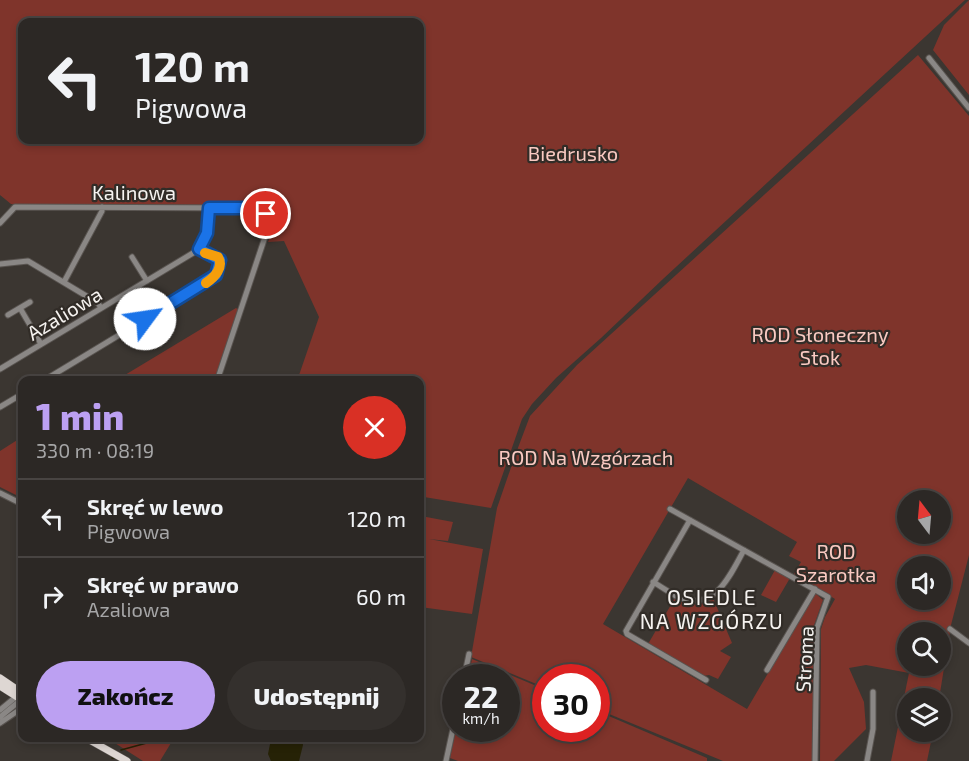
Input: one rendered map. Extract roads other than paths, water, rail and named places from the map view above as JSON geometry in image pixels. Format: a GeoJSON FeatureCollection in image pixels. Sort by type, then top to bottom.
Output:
{"type":"FeatureCollection","features":[{"type":"Feature","properties":{"kind":"main road"},"geometry":{"type":"LineString","coordinates":[[0,678],[18,694]]}},
{"type":"Feature","properties":{"kind":"main road"},"geometry":{"type":"LineString","coordinates":[[1,686],[18,695]]}},
{"type":"Feature","properties":{"kind":"main road"},"geometry":{"type":"LineString","coordinates":[[93,742],[127,761]]}},
{"type":"Feature","properties":{"kind":"main road"},"geometry":{"type":"LineString","coordinates":[[99,742],[114,753]]}},
{"type":"Feature","properties":{"kind":"street"},"geometry":{"type":"LineString","coordinates":[[929,58],[969,108]]}},
{"type":"Feature","properties":{"kind":"street"},"geometry":{"type":"LineString","coordinates":[[219,376],[273,206]]}},
{"type":"Feature","properties":{"kind":"street","name":"Kalinowa"},"geometry":{"type":"LineString","coordinates":[[0,222],[15,207],[245,208],[271,216]]}},
{"type":"Feature","properties":{"kind":"street"},"geometry":{"type":"LineString","coordinates":[[64,282],[102,207]]}},
{"type":"Feature","properties":{"kind":"street"},"geometry":{"type":"LineString","coordinates":[[51,376],[216,275],[220,260],[199,249],[207,233],[209,208]]}},
{"type":"Feature","properties":{"kind":"street","name":"Azaliowa"},"geometry":{"type":"LineString","coordinates":[[0,369],[199,249]]}},
{"type":"Feature","properties":{"kind":"street"},"geometry":{"type":"LineString","coordinates":[[132,257],[147,281]]}},
{"type":"Feature","properties":{"kind":"street"},"geometry":{"type":"LineString","coordinates":[[0,264],[28,261],[98,303],[101,308]]}},
{"type":"Feature","properties":{"kind":"street"},"geometry":{"type":"LineString","coordinates":[[8,315],[30,302]]}},
{"type":"Feature","properties":{"kind":"street"},"geometry":{"type":"LineString","coordinates":[[20,308],[41,344]]}},
{"type":"Feature","properties":{"kind":"street"},"geometry":{"type":"LineString","coordinates":[[0,407],[18,396]]}},
{"type":"Feature","properties":{"kind":"street"},"geometry":{"type":"LineString","coordinates":[[0,493],[18,502]]}},
{"type":"Feature","properties":{"kind":"street"},"geometry":{"type":"LineString","coordinates":[[670,509],[815,589],[766,670]]}},
{"type":"Feature","properties":{"kind":"street"},"geometry":{"type":"LineString","coordinates":[[690,520],[626,629],[627,634],[706,680]]}},
{"type":"Feature","properties":{"kind":"street"},"geometry":{"type":"LineString","coordinates":[[653,582],[684,599],[706,598],[723,586],[744,550]]}},
{"type":"Feature","properties":{"kind":"street","name":"Stroma"},"geometry":{"type":"LineString","coordinates":[[815,589],[828,597],[817,628],[815,761]]}},
{"type":"Feature","properties":{"kind":"street"},"geometry":{"type":"LineString","coordinates":[[951,630],[969,643]]}},
{"type":"Feature","properties":{"kind":"street"},"geometry":{"type":"LineString","coordinates":[[467,664],[469,654]]}},
{"type":"Feature","properties":{"kind":"street"},"geometry":{"type":"LineString","coordinates":[[1,686],[7,697],[5,705]]}},
{"type":"Feature","properties":{"kind":"street"},"geometry":{"type":"LineString","coordinates":[[867,761],[873,729],[873,692]]}},
{"type":"Feature","properties":{"kind":"street"},"geometry":{"type":"LineString","coordinates":[[0,710],[18,698]]}},
{"type":"Feature","properties":{"kind":"street"},"geometry":{"type":"LineString","coordinates":[[0,717],[18,700]]}},
{"type":"Feature","properties":{"kind":"street"},"geometry":{"type":"LineString","coordinates":[[0,723],[18,701]]}},
{"type":"Feature","properties":{"kind":"street"},"geometry":{"type":"LineString","coordinates":[[446,761],[450,742]]}},
{"type":"Feature","properties":{"kind":"waterway"},"geometry":{"type":"LineString","coordinates":[[121,750],[150,742]]}},
{"type":"Feature","properties":{"kind":"district","name":"OSIEDLE NA WZGÓRZU"},"geometry":{"type":"Point","coordinates":[712,608]}},
{"type":"Feature","properties":{"kind":"park label","name":"Biedrusko"},"geometry":{"type":"Point","coordinates":[573,153]}},
{"type":"Feature","properties":{"kind":"park label","name":"ROD Słoneczny Stok"},"geometry":{"type":"Point","coordinates":[820,346]}},
{"type":"Feature","properties":{"kind":"park label","name":"ROD Na Wzgórzach"},"geometry":{"type":"Point","coordinates":[586,457]}},
{"type":"Feature","properties":{"kind":"park label","name":"ROD Szarotka"},"geometry":{"type":"Point","coordinates":[836,562]}}]}
